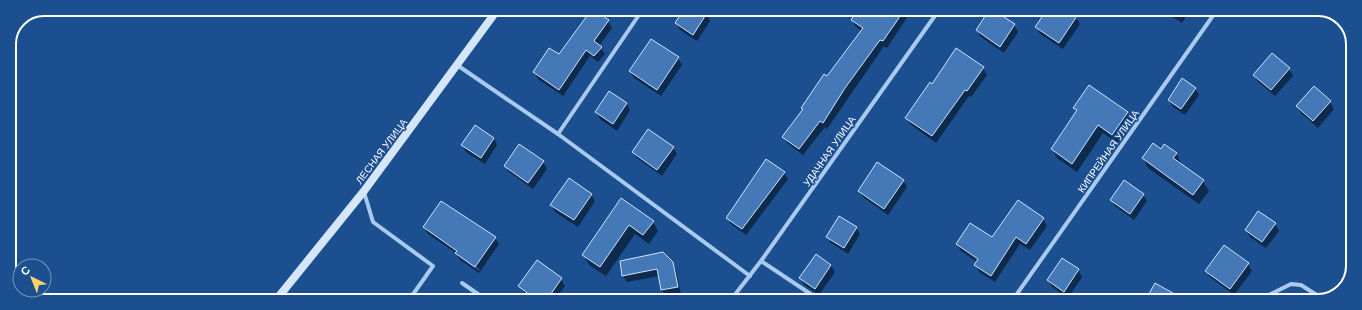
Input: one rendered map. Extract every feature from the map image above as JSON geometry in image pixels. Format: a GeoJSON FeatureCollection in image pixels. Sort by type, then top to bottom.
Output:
{"type":"FeatureCollection","features":[{"type":"Feature","properties":{"kind":"main road","name":"ЛЕСНАЯ УЛИЦА"},"geometry":{"type":"LineString","coordinates":[[281,294],[364,191],[493,16]]}},
{"type":"Feature","properties":{"kind":"street"},"geometry":{"type":"LineString","coordinates":[[558,134],[638,16]]}},
{"type":"Feature","properties":{"kind":"street","name":"УДАЧНАЯ УЛИЦА"},"geometry":{"type":"LineString","coordinates":[[736,294],[761,261],[934,16]]}},
{"type":"Feature","properties":{"kind":"street","name":"КИПРЕЙНАЯ УЛИЦА"},"geometry":{"type":"LineString","coordinates":[[1017,294],[1213,16]]}},
{"type":"Feature","properties":{"kind":"street"},"geometry":{"type":"LineString","coordinates":[[457,65],[558,134],[750,276]]}},
{"type":"Feature","properties":{"kind":"street"},"geometry":{"type":"LineString","coordinates":[[364,191],[373,222],[433,266],[413,294]]}},
{"type":"Feature","properties":{"kind":"street"},"geometry":{"type":"LineString","coordinates":[[761,261],[810,294]]}},
{"type":"Feature","properties":{"kind":"street"},"geometry":{"type":"LineString","coordinates":[[462,283],[479,294]]}},
{"type":"Feature","properties":{"kind":"street"},"geometry":{"type":"LineString","coordinates":[[1271,294],[1291,284],[1300,285],[1315,294]]}},
{"type":"Feature","properties":{"kind":"building"},"geometry":{"type":"Polygon","coordinates":[[[587,16],[603,16],[609,20],[594,41],[602,47],[594,56],[586,50],[559,90],[533,72],[549,48],[559,54],[587,16]]]}},
{"type":"Feature","properties":{"kind":"building"},"geometry":{"type":"Polygon","coordinates":[[[680,16],[705,16],[693,35],[675,23],[680,16]]]}},
{"type":"Feature","properties":{"kind":"building"},"geometry":{"type":"Polygon","coordinates":[[[854,16],[900,16],[883,41],[880,40],[845,88],[823,123],[820,121],[799,149],[782,137],[803,109],[801,108],[824,74],[827,76],[863,28],[851,20],[854,16]]]}},
{"type":"Feature","properties":{"kind":"building"},"geometry":{"type":"Polygon","coordinates":[[[985,16],[1002,16],[1015,24],[1000,47],[976,30],[985,16]]]}},
{"type":"Feature","properties":{"kind":"building"},"geometry":{"type":"Polygon","coordinates":[[[1043,16],[1077,16],[1059,43],[1035,27],[1043,16]]]}},
{"type":"Feature","properties":{"kind":"building"},"geometry":{"type":"Polygon","coordinates":[[[651,39],[679,57],[657,90],[629,71],[651,39]]]}},
{"type":"Feature","properties":{"kind":"building"},"geometry":{"type":"Polygon","coordinates":[[[956,48],[984,67],[967,91],[965,90],[932,136],[905,118],[930,82],[932,84],[956,48]]]}},
{"type":"Feature","properties":{"kind":"building"},"geometry":{"type":"Polygon","coordinates":[[[1272,53],[1290,68],[1271,90],[1253,75],[1272,53]]]}},
{"type":"Feature","properties":{"kind":"building"},"geometry":{"type":"Polygon","coordinates":[[[1182,78],[1196,88],[1181,109],[1168,100],[1182,78]]]}},
{"type":"Feature","properties":{"kind":"building"},"geometry":{"type":"Polygon","coordinates":[[[1089,85],[1128,112],[1112,135],[1098,125],[1072,164],[1051,149],[1077,110],[1073,108],[1089,85]]]}},
{"type":"Feature","properties":{"kind":"building"},"geometry":{"type":"Polygon","coordinates":[[[1314,86],[1331,101],[1313,121],[1296,106],[1314,86]]]}},
{"type":"Feature","properties":{"kind":"building"},"geometry":{"type":"Polygon","coordinates":[[[609,91],[627,103],[613,124],[595,112],[609,91]]]}},
{"type":"Feature","properties":{"kind":"building"},"geometry":{"type":"Polygon","coordinates":[[[475,125],[494,138],[481,158],[461,145],[475,125]]]}},
{"type":"Feature","properties":{"kind":"building"},"geometry":{"type":"Polygon","coordinates":[[[648,129],[674,147],[657,170],[632,152],[648,129]]]}},
{"type":"Feature","properties":{"kind":"building"},"geometry":{"type":"Polygon","coordinates":[[[1153,143],[1161,149],[1164,144],[1177,153],[1173,158],[1204,180],[1193,195],[1142,158],[1153,143]]]}},
{"type":"Feature","properties":{"kind":"building"},"geometry":{"type":"Polygon","coordinates":[[[519,144],[544,161],[528,183],[504,166],[519,144]]]}},
{"type":"Feature","properties":{"kind":"building"},"geometry":{"type":"Polygon","coordinates":[[[766,159],[785,172],[742,229],[726,218],[766,159]]]}},
{"type":"Feature","properties":{"kind":"building"},"geometry":{"type":"Polygon","coordinates":[[[877,162],[904,180],[884,209],[858,191],[877,162]]]}},
{"type":"Feature","properties":{"kind":"building"},"geometry":{"type":"Polygon","coordinates":[[[569,178],[592,194],[574,220],[550,205],[569,178]]]}},
{"type":"Feature","properties":{"kind":"building"},"geometry":{"type":"Polygon","coordinates":[[[1124,180],[1144,194],[1130,214],[1110,200],[1124,180]]]}},
{"type":"Feature","properties":{"kind":"building"},"geometry":{"type":"Polygon","coordinates":[[[621,198],[654,221],[643,235],[629,225],[600,267],[582,255],[621,198]]]}},
{"type":"Feature","properties":{"kind":"building"},"geometry":{"type":"Polygon","coordinates":[[[1018,200],[1044,218],[1026,244],[1016,237],[991,276],[974,265],[978,259],[956,244],[970,223],[992,237],[1018,200]]]}},
{"type":"Feature","properties":{"kind":"building"},"geometry":{"type":"Polygon","coordinates":[[[441,201],[496,237],[475,267],[455,253],[457,251],[423,227],[441,201]]]}},
{"type":"Feature","properties":{"kind":"building"},"geometry":{"type":"Polygon","coordinates":[[[1258,211],[1276,223],[1262,242],[1245,230],[1258,211]]]}},
{"type":"Feature","properties":{"kind":"building"},"geometry":{"type":"Polygon","coordinates":[[[839,216],[857,227],[844,248],[826,237],[839,216]]]}},
{"type":"Feature","properties":{"kind":"building"},"geometry":{"type":"Polygon","coordinates":[[[1224,245],[1249,263],[1230,289],[1205,271],[1224,245]]]}},
{"type":"Feature","properties":{"kind":"building"},"geometry":{"type":"Polygon","coordinates":[[[663,252],[673,262],[678,287],[661,290],[657,269],[622,276],[620,261],[663,252]]]}},
{"type":"Feature","properties":{"kind":"building"},"geometry":{"type":"Polygon","coordinates":[[[816,254],[831,265],[815,289],[799,278],[816,254]]]}},
{"type":"Feature","properties":{"kind":"building"},"geometry":{"type":"Polygon","coordinates":[[[1062,258],[1079,269],[1064,292],[1047,280],[1062,258]]]}},
{"type":"Feature","properties":{"kind":"building"},"geometry":{"type":"Polygon","coordinates":[[[537,260],[562,278],[551,294],[529,294],[518,286],[537,260]]]}},
{"type":"Feature","properties":{"kind":"building"},"geometry":{"type":"Polygon","coordinates":[[[1155,283],[1175,294],[1149,294],[1155,283]]]}}]}
